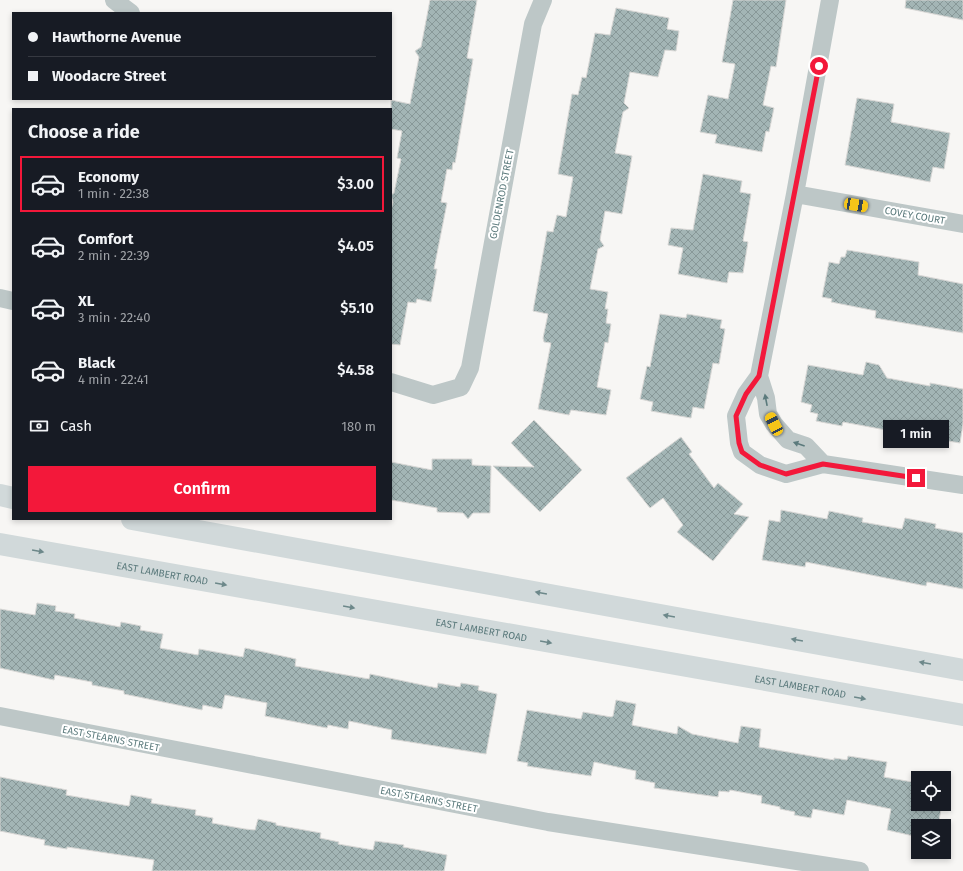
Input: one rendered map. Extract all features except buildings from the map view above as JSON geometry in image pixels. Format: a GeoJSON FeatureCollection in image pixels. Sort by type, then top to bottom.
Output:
{"type":"FeatureCollection","features":[{"type":"Feature","properties":{"kind":"main road"},"geometry":{"type":"LineString","coordinates":[[0,495],[12,498]]}},
{"type":"Feature","properties":{"kind":"main road"},"geometry":{"type":"LineString","coordinates":[[138,520],[963,670]]}},
{"type":"Feature","properties":{"kind":"main road","name":"EAST LAMBERT ROAD"},"geometry":{"type":"LineString","coordinates":[[0,544],[963,715]]}},
{"type":"Feature","properties":{"kind":"street"},"geometry":{"type":"LineString","coordinates":[[114,0],[130,12]]}},
{"type":"Feature","properties":{"kind":"street","name":"GOLDENROD STREET"},"geometry":{"type":"LineString","coordinates":[[392,382],[433,395],[461,387],[470,368],[533,24],[543,0]]}},
{"type":"Feature","properties":{"kind":"street"},"geometry":{"type":"LineString","coordinates":[[830,0],[795,194],[759,376],[746,394],[736,416],[739,443],[742,452],[760,465],[786,474],[823,464],[963,485]]}},
{"type":"Feature","properties":{"kind":"street","name":"COVEY COURT"},"geometry":{"type":"LineString","coordinates":[[795,194],[963,224]]}},
{"type":"Feature","properties":{"kind":"street"},"geometry":{"type":"LineString","coordinates":[[0,298],[12,301]]}},
{"type":"Feature","properties":{"kind":"street"},"geometry":{"type":"LineString","coordinates":[[759,376],[766,398],[768,414],[774,424],[788,440],[806,446],[823,464]]}},
{"type":"Feature","properties":{"kind":"street","name":"EAST STEARNS STREET"},"geometry":{"type":"LineString","coordinates":[[0,716],[548,822],[860,871]]}},
{"type":"Feature","properties":{"kind":"route"},"geometry":{"type":"LineString","coordinates":[[819,66],[759,376],[746,394],[736,416],[739,443],[742,452],[760,465],[786,474],[823,464],[916,478]]}}]}
